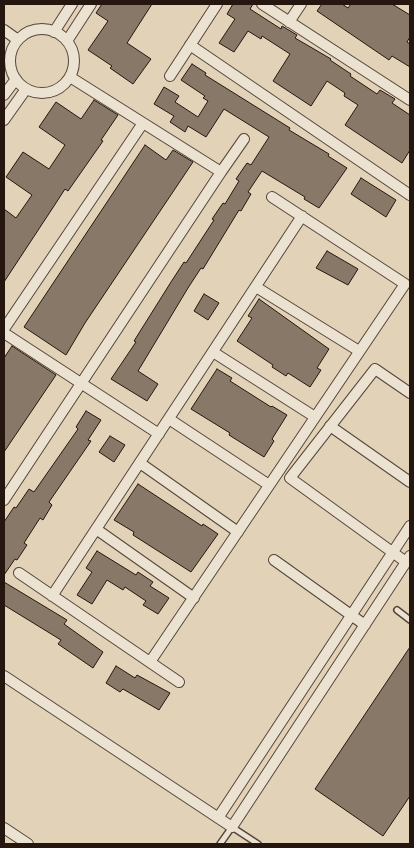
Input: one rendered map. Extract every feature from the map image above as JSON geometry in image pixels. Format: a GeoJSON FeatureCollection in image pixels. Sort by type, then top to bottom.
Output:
{"type":"FeatureCollection","features":[{"type":"Feature","properties":{"kind":"street"},"geometry":{"type":"LineString","coordinates":[[54,32],[72,4]]}},
{"type":"Feature","properties":{"kind":"street"},"geometry":{"type":"LineString","coordinates":[[66,41],[91,4]]}},
{"type":"Feature","properties":{"kind":"street"},"geometry":{"type":"LineString","coordinates":[[170,76],[217,4]]}},
{"type":"Feature","properties":{"kind":"street"},"geometry":{"type":"LineString","coordinates":[[262,4],[410,100]]}},
{"type":"Feature","properties":{"kind":"street"},"geometry":{"type":"LineString","coordinates":[[289,22],[301,4]]}},
{"type":"Feature","properties":{"kind":"street"},"geometry":{"type":"LineString","coordinates":[[4,30],[18,40]]}},
{"type":"Feature","properties":{"kind":"street"},"geometry":{"type":"LineString","coordinates":[[35,30],[54,32],[66,41],[72,50],[74,61],[70,77],[61,87],[53,91],[44,93],[34,92],[26,88],[16,78],[7,53],[26,34],[35,30]]}},
{"type":"Feature","properties":{"kind":"street"},"geometry":{"type":"LineString","coordinates":[[190,46],[410,195]]}},
{"type":"Feature","properties":{"kind":"street"},"geometry":{"type":"LineString","coordinates":[[70,77],[220,172]]}},
{"type":"Feature","properties":{"kind":"street"},"geometry":{"type":"LineString","coordinates":[[4,95],[16,78]]}},
{"type":"Feature","properties":{"kind":"street"},"geometry":{"type":"LineString","coordinates":[[4,120],[26,88]]}},
{"type":"Feature","properties":{"kind":"street"},"geometry":{"type":"LineString","coordinates":[[4,328],[143,123]]}},
{"type":"Feature","properties":{"kind":"street"},"geometry":{"type":"LineString","coordinates":[[4,500],[220,172],[244,139]]}},
{"type":"Feature","properties":{"kind":"street"},"geometry":{"type":"LineString","coordinates":[[150,662],[405,284],[272,197]]}},
{"type":"Feature","properties":{"kind":"street"},"geometry":{"type":"LineString","coordinates":[[52,596],[302,216]]}},
{"type":"Feature","properties":{"kind":"street"},"geometry":{"type":"LineString","coordinates":[[256,287],[359,351]]}},
{"type":"Feature","properties":{"kind":"street"},"geometry":{"type":"LineString","coordinates":[[4,333],[159,434]]}},
{"type":"Feature","properties":{"kind":"street"},"geometry":{"type":"LineString","coordinates":[[213,352],[315,417]]}},
{"type":"Feature","properties":{"kind":"street"},"geometry":{"type":"LineString","coordinates":[[4,676],[232,827],[408,559],[393,552],[290,478],[375,369],[410,393]]}},
{"type":"Feature","properties":{"kind":"street"},"geometry":{"type":"LineString","coordinates":[[169,418],[269,485]]}},
{"type":"Feature","properties":{"kind":"street"},"geometry":{"type":"LineString","coordinates":[[330,426],[410,482]]}},
{"type":"Feature","properties":{"kind":"street"},"geometry":{"type":"LineString","coordinates":[[140,463],[238,532]]}},
{"type":"Feature","properties":{"kind":"street"},"geometry":{"type":"LineString","coordinates":[[218,818],[410,526]]}},
{"type":"Feature","properties":{"kind":"street"},"geometry":{"type":"LineString","coordinates":[[96,529],[194,598]]}},
{"type":"Feature","properties":{"kind":"street"},"geometry":{"type":"LineString","coordinates":[[274,560],[364,625]]}},
{"type":"Feature","properties":{"kind":"street"},"geometry":{"type":"LineString","coordinates":[[19,573],[179,682]]}},
{"type":"Feature","properties":{"kind":"street"},"geometry":{"type":"LineString","coordinates":[[308,681],[322,690]]}},
{"type":"Feature","properties":{"kind":"street"},"geometry":{"type":"LineString","coordinates":[[262,751],[277,758]]}},
{"type":"Feature","properties":{"kind":"street"},"geometry":{"type":"LineString","coordinates":[[4,828],[28,844]]}},
{"type":"Feature","properties":{"kind":"lane"},"geometry":{"type":"LineString","coordinates":[[397,610],[410,620]]}},
{"type":"Feature","properties":{"kind":"lane"},"geometry":{"type":"LineString","coordinates":[[220,844],[232,827],[258,844]]}},
{"type":"Feature","properties":{"kind":"building"},"geometry":{"type":"Polygon","coordinates":[[[102,4],[152,4],[127,43],[151,59],[133,84],[110,68],[112,66],[88,50],[108,21],[96,13],[102,4]]]}},
{"type":"Feature","properties":{"kind":"building"},"geometry":{"type":"Polygon","coordinates":[[[233,4],[253,4],[250,9],[281,29],[282,26],[297,35],[295,38],[331,59],[351,74],[350,76],[377,94],[380,90],[395,99],[392,103],[410,115],[410,150],[402,163],[345,125],[358,105],[344,96],[345,93],[327,81],[311,106],[273,81],[290,54],[262,36],[261,39],[248,31],[234,52],[219,43],[235,19],[227,14],[233,4]]]}},
{"type":"Feature","properties":{"kind":"building"},"geometry":{"type":"Polygon","coordinates":[[[322,4],[342,4],[348,8],[351,4],[392,4],[410,15],[410,37],[407,42],[410,44],[410,67],[392,56],[389,60],[317,11],[322,4]]]}},
{"type":"Feature","properties":{"kind":"building"},"geometry":{"type":"Polygon","coordinates":[[[192,64],[206,73],[205,75],[290,128],[289,130],[329,154],[328,156],[347,168],[319,208],[304,199],[305,197],[262,171],[248,192],[251,194],[241,211],[239,210],[203,269],[201,268],[188,288],[138,371],[158,384],[147,401],[111,379],[136,342],[134,341],[171,282],[214,220],[212,219],[223,203],[225,204],[239,181],[236,179],[247,163],[251,165],[269,137],[224,109],[206,137],[188,126],[185,132],[170,122],[174,116],[154,104],[164,87],[179,96],[175,102],[198,117],[208,101],[203,98],[205,96],[181,80],[192,64]]]}},
{"type":"Feature","properties":{"kind":"building"},"geometry":{"type":"Polygon","coordinates":[[[94,100],[118,115],[101,140],[103,141],[68,191],[65,189],[4,282],[4,209],[16,218],[32,195],[6,177],[23,152],[49,169],[65,145],[39,127],[56,102],[81,119],[94,100]]]}},
{"type":"Feature","properties":{"kind":"building"},"geometry":{"type":"Polygon","coordinates":[[[145,145],[166,160],[173,150],[193,162],[85,323],[66,355],[24,327],[145,145]]]}},
{"type":"Feature","properties":{"kind":"building"},"geometry":{"type":"Polygon","coordinates":[[[361,178],[396,200],[386,217],[351,194],[361,178]]]}},
{"type":"Feature","properties":{"kind":"building"},"geometry":{"type":"Polygon","coordinates":[[[327,251],[358,269],[348,285],[316,268],[327,251]]]}},
{"type":"Feature","properties":{"kind":"building"},"geometry":{"type":"Polygon","coordinates":[[[204,294],[219,303],[208,320],[194,311],[204,294]]]}},
{"type":"Feature","properties":{"kind":"building"},"geometry":{"type":"Polygon","coordinates":[[[259,299],[329,349],[317,368],[321,370],[310,387],[288,373],[286,376],[237,341],[252,318],[248,316],[259,299]]]}},
{"type":"Feature","properties":{"kind":"building"},"geometry":{"type":"Polygon","coordinates":[[[12,346],[56,375],[4,452],[4,358],[12,346]]]}},
{"type":"Feature","properties":{"kind":"building"},"geometry":{"type":"Polygon","coordinates":[[[217,369],[232,378],[230,381],[287,415],[272,439],[274,441],[264,457],[191,409],[217,369]]]}},
{"type":"Feature","properties":{"kind":"building"},"geometry":{"type":"Polygon","coordinates":[[[86,411],[101,420],[88,440],[91,441],[49,502],[52,505],[43,520],[40,518],[24,543],[27,545],[4,575],[4,522],[29,489],[34,492],[78,429],[76,427],[86,411]]]}},
{"type":"Feature","properties":{"kind":"building"},"geometry":{"type":"Polygon","coordinates":[[[110,436],[125,445],[114,462],[99,452],[110,436]]]}},
{"type":"Feature","properties":{"kind":"building"},"geometry":{"type":"Polygon","coordinates":[[[138,484],[202,526],[203,524],[218,534],[191,572],[133,535],[134,532],[114,520],[138,484]]]}},
{"type":"Feature","properties":{"kind":"building"},"geometry":{"type":"Polygon","coordinates":[[[97,551],[136,575],[138,572],[153,582],[150,586],[169,598],[158,614],[143,605],[146,601],[125,587],[123,590],[107,580],[92,604],[77,595],[92,572],[86,568],[97,551]]]}},
{"type":"Feature","properties":{"kind":"building"},"geometry":{"type":"Polygon","coordinates":[[[4,582],[67,620],[64,624],[103,652],[93,668],[58,644],[61,640],[4,605],[4,582]]]}},
{"type":"Feature","properties":{"kind":"building"},"geometry":{"type":"Polygon","coordinates":[[[410,647],[410,796],[383,836],[315,789],[410,647]]]}},
{"type":"Feature","properties":{"kind":"building"},"geometry":{"type":"Polygon","coordinates":[[[116,666],[135,678],[137,675],[170,693],[159,710],[123,689],[120,692],[106,683],[116,666]]]}}]}
